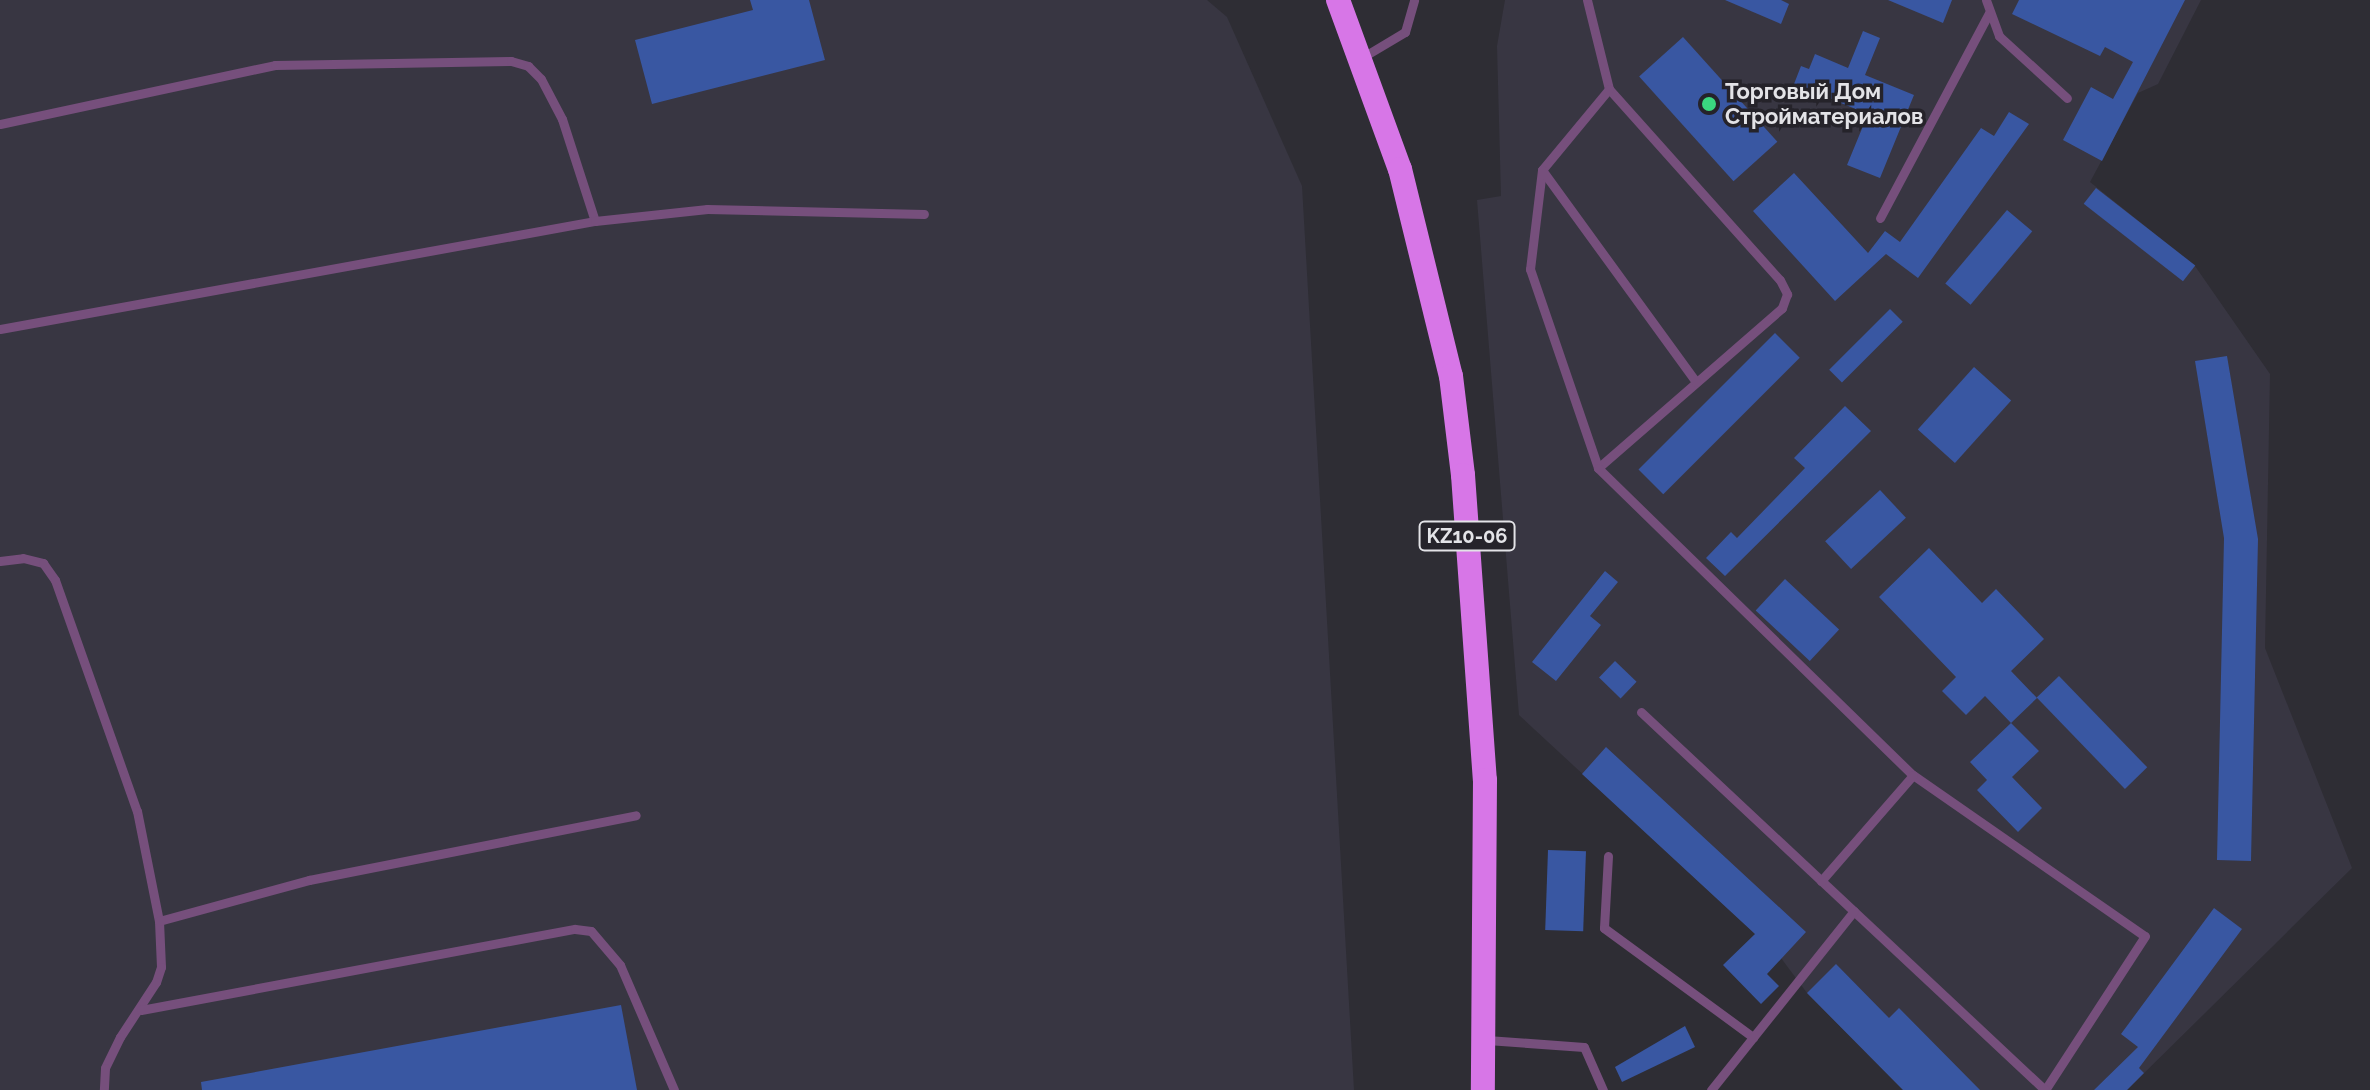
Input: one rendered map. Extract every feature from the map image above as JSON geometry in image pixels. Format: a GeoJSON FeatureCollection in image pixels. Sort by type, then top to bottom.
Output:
{"type":"FeatureCollection","features":[{"type":"Feature","properties":{"kind":"highway","name":"KZ10-06"},"geometry":{"type":"LineString","coordinates":[[1338,0],[1363,57],[1428,275],[1451,376],[1463,475],[1485,780],[1483,1090]]}},
{"type":"Feature","properties":{"kind":"lane"},"geometry":{"type":"LineString","coordinates":[[1363,57],[1405,32],[1414,0]]}},
{"type":"Feature","properties":{"kind":"lane"},"geometry":{"type":"LineString","coordinates":[[1587,0],[1609,89],[1780,280],[1787,294],[1782,308],[1598,468]]}},
{"type":"Feature","properties":{"kind":"lane"},"geometry":{"type":"LineString","coordinates":[[1986,0],[1999,36],[2017,56],[2067,98]]}},
{"type":"Feature","properties":{"kind":"lane"},"geometry":{"type":"LineString","coordinates":[[1880,218],[1989,13]]}},
{"type":"Feature","properties":{"kind":"lane"},"geometry":{"type":"LineString","coordinates":[[0,124],[275,65],[511,61],[528,66],[541,79],[555,106],[595,221]]}},
{"type":"Feature","properties":{"kind":"lane"},"geometry":{"type":"LineString","coordinates":[[1609,89],[1542,170],[1530,269],[1598,468],[1913,775],[2145,936],[2045,1090],[1641,712]]}},
{"type":"Feature","properties":{"kind":"lane"},"geometry":{"type":"LineString","coordinates":[[1542,170],[1696,382]]}},
{"type":"Feature","properties":{"kind":"lane"},"geometry":{"type":"LineString","coordinates":[[0,329],[595,221],[707,209],[924,214]]}},
{"type":"Feature","properties":{"kind":"lane"},"geometry":{"type":"LineString","coordinates":[[0,561],[23,558],[43,563],[55,580],[137,811],[159,921],[161,967],[141,1010],[105,1068],[104,1090]]}},
{"type":"Feature","properties":{"kind":"lane"},"geometry":{"type":"LineString","coordinates":[[1821,881],[1913,775]]}},
{"type":"Feature","properties":{"kind":"lane"},"geometry":{"type":"LineString","coordinates":[[159,921],[309,880],[636,815]]}},
{"type":"Feature","properties":{"kind":"lane"},"geometry":{"type":"LineString","coordinates":[[1608,856],[1604,928],[1753,1037]]}},
{"type":"Feature","properties":{"kind":"lane"},"geometry":{"type":"LineString","coordinates":[[1717,1088],[1753,1037],[1854,911]]}},
{"type":"Feature","properties":{"kind":"lane"},"geometry":{"type":"LineString","coordinates":[[141,1010],[552,930],[591,931],[620,965],[674,1090]]}},
{"type":"Feature","properties":{"kind":"lane"},"geometry":{"type":"LineString","coordinates":[[1482,1040],[1584,1047],[1603,1090]]}},
{"type":"Feature","properties":{"kind":"shaded area"},"geometry":{"type":"Polygon","coordinates":[[[0,0],[1207,0],[1227,17],[1302,186],[1354,1090],[0,1090],[0,0]]]}},
{"type":"Feature","properties":{"kind":"shaded area"},"geometry":{"type":"Polygon","coordinates":[[[1505,0],[2201,0],[2158,84],[2138,93],[2090,182],[2195,266],[2270,374],[2265,648],[2352,868],[2127,1090],[1903,1090],[1807,993],[1781,958],[1519,715],[1477,200],[1501,196],[1497,46],[1505,0]]]}},
{"type":"Feature","properties":{"kind":"building"},"geometry":{"type":"Polygon","coordinates":[[[750,0],[809,0],[825,60],[652,104],[635,40],[753,10],[750,0]]]}},
{"type":"Feature","properties":{"kind":"building"},"geometry":{"type":"Polygon","coordinates":[[[1725,0],[1781,0],[1789,4],[1781,24],[1725,0]]]}},
{"type":"Feature","properties":{"kind":"building"},"geometry":{"type":"Polygon","coordinates":[[[1888,0],[1952,0],[1943,23],[1888,0]]]}},
{"type":"Feature","properties":{"kind":"building"},"geometry":{"type":"Polygon","coordinates":[[[2019,0],[2185,0],[2102,161],[2063,140],[2091,87],[2113,99],[2133,62],[2105,47],[2100,56],[2012,14],[2019,0]]]}},
{"type":"Feature","properties":{"kind":"building"},"geometry":{"type":"Polygon","coordinates":[[[1863,31],[1880,38],[1865,75],[1914,95],[1880,178],[1847,165],[1868,114],[1794,84],[1801,66],[1809,69],[1815,54],[1848,68],[1863,31]]]}},
{"type":"Feature","properties":{"kind":"building"},"geometry":{"type":"Polygon","coordinates":[[[1683,37],[1777,142],[1734,181],[1639,76],[1683,37]]]}},
{"type":"Feature","properties":{"kind":"building"},"geometry":{"type":"Polygon","coordinates":[[[2009,112],[2029,124],[1918,278],[1886,254],[1835,301],[1753,211],[1794,173],[1868,253],[1885,231],[1900,242],[1981,128],[1994,136],[2009,112]]]}},
{"type":"Feature","properties":{"kind":"building"},"geometry":{"type":"Polygon","coordinates":[[[2096,188],[2195,266],[2183,281],[2084,204],[2096,188]]]}},
{"type":"Feature","properties":{"kind":"building"},"geometry":{"type":"Polygon","coordinates":[[[2007,210],[2032,231],[1971,305],[1945,284],[2007,210]]]}},
{"type":"Feature","properties":{"kind":"building"},"geometry":{"type":"Polygon","coordinates":[[[1890,309],[1903,322],[1842,383],[1829,370],[1890,309]]]}},
{"type":"Feature","properties":{"kind":"building"},"geometry":{"type":"Polygon","coordinates":[[[1775,333],[1800,358],[1663,494],[1639,469],[1775,333]]]}},
{"type":"Feature","properties":{"kind":"building"},"geometry":{"type":"Polygon","coordinates":[[[2227,356],[2258,539],[2251,861],[2217,860],[2224,538],[2195,361],[2227,356]]]}},
{"type":"Feature","properties":{"kind":"building"},"geometry":{"type":"Polygon","coordinates":[[[1974,367],[2011,400],[1955,463],[1918,429],[1974,367]]]}},
{"type":"Feature","properties":{"kind":"building"},"geometry":{"type":"Polygon","coordinates":[[[1845,406],[1871,431],[1725,576],[1706,558],[1731,532],[1737,538],[1805,468],[1794,458],[1845,406]]]}},
{"type":"Feature","properties":{"kind":"building"},"geometry":{"type":"Polygon","coordinates":[[[1880,490],[1906,518],[1851,569],[1825,541],[1880,490]]]}},
{"type":"Feature","properties":{"kind":"building"},"geometry":{"type":"Polygon","coordinates":[[[1929,548],[1982,603],[1996,589],[2044,639],[2011,671],[2037,698],[2011,723],[1985,696],[1966,715],[1942,691],[1956,677],[1879,597],[1929,548]]]}},
{"type":"Feature","properties":{"kind":"building"},"geometry":{"type":"Polygon","coordinates":[[[1605,571],[1618,582],[1590,616],[1601,625],[1556,681],[1532,662],[1605,571]]]}},
{"type":"Feature","properties":{"kind":"building"},"geometry":{"type":"Polygon","coordinates":[[[1785,579],[1839,629],[1810,661],[1756,610],[1785,579]]]}},
{"type":"Feature","properties":{"kind":"building"},"geometry":{"type":"Polygon","coordinates":[[[1615,661],[1637,682],[1621,698],[1599,678],[1615,661]]]}},
{"type":"Feature","properties":{"kind":"building"},"geometry":{"type":"Polygon","coordinates":[[[2059,676],[2147,767],[2125,789],[2037,698],[2059,676]]]}},
{"type":"Feature","properties":{"kind":"building"},"geometry":{"type":"Polygon","coordinates":[[[2011,723],[2039,751],[2012,777],[2042,808],[2018,832],[1977,790],[1987,780],[1970,762],[2011,723]]]}},
{"type":"Feature","properties":{"kind":"building"},"geometry":{"type":"Polygon","coordinates":[[[1606,747],[1806,932],[1767,974],[1779,986],[1761,1004],[1723,965],[1755,934],[1582,774],[1606,747]]]}},
{"type":"Feature","properties":{"kind":"building"},"geometry":{"type":"Polygon","coordinates":[[[1548,850],[1586,851],[1583,931],[1545,930],[1548,850]]]}},
{"type":"Feature","properties":{"kind":"building"},"geometry":{"type":"Polygon","coordinates":[[[2214,908],[2242,929],[2139,1068],[2144,1073],[2127,1090],[2094,1090],[2138,1047],[2121,1034],[2214,908]]]}},
{"type":"Feature","properties":{"kind":"building"},"geometry":{"type":"Polygon","coordinates":[[[1836,964],[1889,1018],[1899,1008],[1980,1090],[1903,1090],[1807,993],[1836,964]]]}},
{"type":"Feature","properties":{"kind":"building"},"geometry":{"type":"Polygon","coordinates":[[[621,1005],[637,1090],[202,1090],[201,1082],[621,1005]]]}},
{"type":"Feature","properties":{"kind":"building"},"geometry":{"type":"Polygon","coordinates":[[[1685,1026],[1695,1047],[1622,1082],[1615,1067],[1685,1026]]]}},
{"type":"Feature","properties":{"kind":"place","name":"Торговый Дом Стройматериалов"},"geometry":{"type":"Point","coordinates":[1709,104]}}]}
